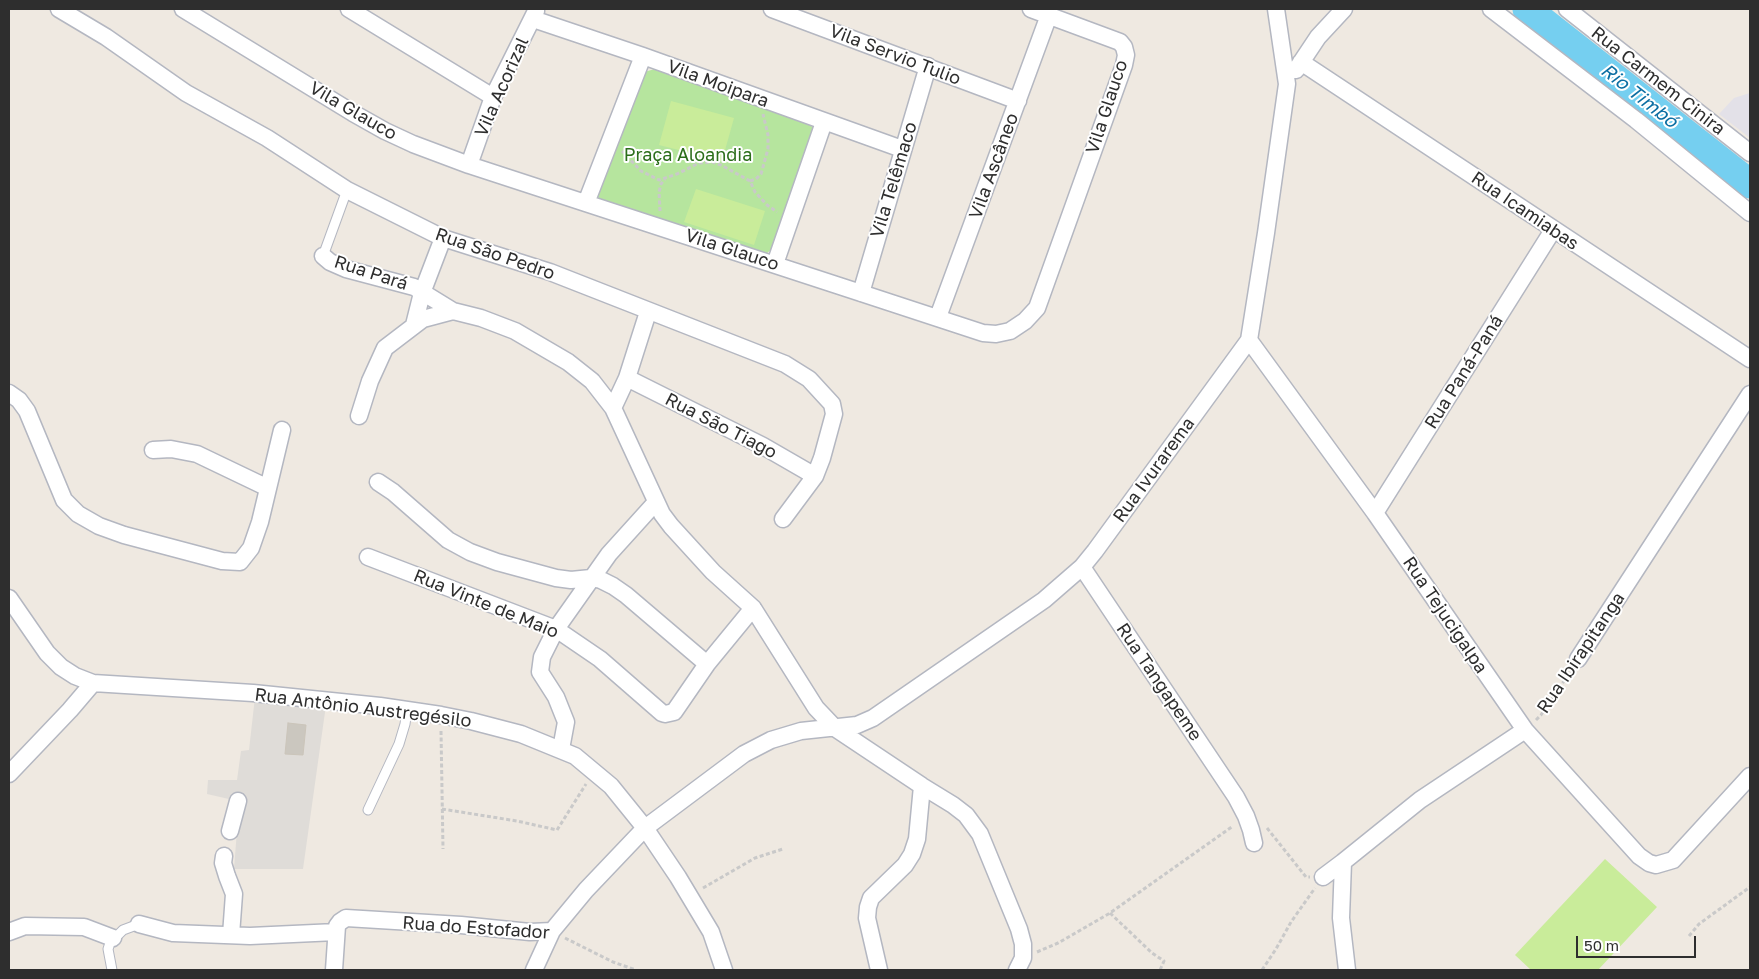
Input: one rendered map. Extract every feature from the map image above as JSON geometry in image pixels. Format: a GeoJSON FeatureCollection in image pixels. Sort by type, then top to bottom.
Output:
{"type":"FeatureCollection","features":[{"type":"Feature","properties":{"kind":"street","name":"Rua São Pedro"},"geometry":{"type":"LineString","coordinates":[[60,9],[106,37],[186,93],[267,138],[347,190],[443,238],[550,272],[648,312],[785,364],[809,379],[832,404],[834,414],[815,476],[783,519]]}},
{"type":"Feature","properties":{"kind":"street","name":"Vila Glauco"},"geometry":{"type":"LineString","coordinates":[[183,9],[352,113],[385,131],[469,165],[984,333],[996,334],[1010,331],[1025,321],[1037,308],[1126,55],[1124,47],[1120,42],[1048,15]]}},
{"type":"Feature","properties":{"kind":"street"},"geometry":{"type":"LineString","coordinates":[[349,9],[494,97]]}},
{"type":"Feature","properties":{"kind":"street","name":"Vila Servio Tulio"},"geometry":{"type":"LineString","coordinates":[[772,9],[1018,101]]}},
{"type":"Feature","properties":{"kind":"street"},"geometry":{"type":"LineString","coordinates":[[1031,9],[1048,15]]}},
{"type":"Feature","properties":{"kind":"street"},"geometry":{"type":"LineString","coordinates":[[1276,9],[1287,84]]}},
{"type":"Feature","properties":{"kind":"street"},"geometry":{"type":"LineString","coordinates":[[1287,84],[1318,37],[1344,9]]}},
{"type":"Feature","properties":{"kind":"street"},"geometry":{"type":"LineString","coordinates":[[1491,9],[1636,120],[1750,213]]}},
{"type":"Feature","properties":{"kind":"street","name":"Rua Carmem Cinira"},"geometry":{"type":"LineString","coordinates":[[1567,9],[1750,153]]}},
{"type":"Feature","properties":{"kind":"street","name":"Vila Acorizal"},"geometry":{"type":"LineString","coordinates":[[469,165],[494,97],[535,14]]}},
{"type":"Feature","properties":{"kind":"street","name":"Vila Moipara"},"geometry":{"type":"LineString","coordinates":[[535,14],[755,98],[902,150]]}},
{"type":"Feature","properties":{"kind":"street","name":"Vila Ascâneo"},"geometry":{"type":"LineString","coordinates":[[938,317],[1048,15]]}},
{"type":"Feature","properties":{"kind":"street"},"geometry":{"type":"LineString","coordinates":[[586,203],[643,56]]}},
{"type":"Feature","properties":{"kind":"street","name":"Rua Icamiabas"},"geometry":{"type":"LineString","coordinates":[[1301,62],[1750,359]]}},
{"type":"Feature","properties":{"kind":"street","name":"Vila Telêmaco"},"geometry":{"type":"LineString","coordinates":[[860,293],[928,66]]}},
{"type":"Feature","properties":{"kind":"street","name":"Rua Ivurarema"},"geometry":{"type":"LineString","coordinates":[[534,970],[552,931],[586,890],[645,828],[744,754],[779,738],[814,729],[857,725],[873,718],[1044,600],[1082,567],[1249,340],[1287,84]]}},
{"type":"Feature","properties":{"kind":"street"},"geometry":{"type":"LineString","coordinates":[[775,264],[824,122]]}},
{"type":"Feature","properties":{"kind":"street","name":"Rua Paná-Paná"},"geometry":{"type":"LineString","coordinates":[[1375,513],[1553,230]]}},
{"type":"Feature","properties":{"kind":"street"},"geometry":{"type":"LineString","coordinates":[[414,326],[422,293],[443,238]]}},
{"type":"Feature","properties":{"kind":"street","name":"Rua Pará"},"geometry":{"type":"LineString","coordinates":[[323,256],[346,270],[414,287],[453,311]]}},
{"type":"Feature","properties":{"kind":"street"},"geometry":{"type":"LineString","coordinates":[[359,416],[370,381],[385,348],[423,319],[453,311],[515,330],[568,362],[592,381],[614,408],[656,502],[671,526],[713,572],[753,608],[816,708],[835,728],[953,805],[966,816],[980,834],[1019,929],[1023,944],[1020,964]]}},
{"type":"Feature","properties":{"kind":"street"},"geometry":{"type":"LineString","coordinates":[[614,408],[627,378],[648,312]]}},
{"type":"Feature","properties":{"kind":"street","name":"Rua Tejucigalpa"},"geometry":{"type":"LineString","coordinates":[[1249,340],[1375,513],[1525,730],[1639,856],[1649,863],[1656,865],[1673,860],[1750,776]]}},
{"type":"Feature","properties":{"kind":"street","name":"Rua São Tiago"},"geometry":{"type":"LineString","coordinates":[[627,378],[763,446],[815,476]]}},
{"type":"Feature","properties":{"kind":"street"},"geometry":{"type":"LineString","coordinates":[[9,392],[28,411],[64,500],[78,514],[99,526],[222,561],[240,562],[251,548],[282,430]]}},
{"type":"Feature","properties":{"kind":"street","name":"Rua Ibirapitanga"},"geometry":{"type":"LineString","coordinates":[[1578,659],[1750,394]]}},
{"type":"Feature","properties":{"kind":"street"},"geometry":{"type":"LineString","coordinates":[[153,450],[171,449],[196,454],[268,488]]}},
{"type":"Feature","properties":{"kind":"street"},"geometry":{"type":"LineString","coordinates":[[378,482],[393,492],[448,540],[470,552],[497,562],[556,578],[571,580],[591,578],[601,580],[626,595],[706,664],[753,608]]}},
{"type":"Feature","properties":{"kind":"street"},"geometry":{"type":"LineString","coordinates":[[561,749],[566,722],[556,697],[540,672],[542,657],[556,629],[591,578],[609,554],[656,502]]}},
{"type":"Feature","properties":{"kind":"street","name":"Rua Vinte de Maio"},"geometry":{"type":"LineString","coordinates":[[368,557],[556,629],[600,658],[662,713],[669,714],[674,712],[706,664]]}},
{"type":"Feature","properties":{"kind":"street","name":"Rua Tangapeme"},"geometry":{"type":"LineString","coordinates":[[1082,567],[1236,797],[1246,816],[1254,842]]}},
{"type":"Feature","properties":{"kind":"street","name":"Rua Antônio Austregésilo"},"geometry":{"type":"LineString","coordinates":[[9,598],[47,653],[61,667],[93,684],[253,693],[441,715],[521,734],[575,756],[611,786],[645,828],[690,896],[711,932],[724,970]]}},
{"type":"Feature","properties":{"kind":"street"},"geometry":{"type":"LineString","coordinates":[[9,774],[93,684]]}},
{"type":"Feature","properties":{"kind":"street","name":"Rua Ibirapitanga"},"geometry":{"type":"LineString","coordinates":[[1343,862],[1420,800],[1525,730]]}},
{"type":"Feature","properties":{"kind":"street"},"geometry":{"type":"LineString","coordinates":[[880,970],[867,918],[868,907],[871,898],[905,865],[912,854],[917,839],[922,786]]}},
{"type":"Feature","properties":{"kind":"street"},"geometry":{"type":"LineString","coordinates":[[231,935],[234,894],[226,876],[223,863],[238,801]]}},
{"type":"Feature","properties":{"kind":"street"},"geometry":{"type":"LineString","coordinates":[[1323,877],[1343,862]]}},
{"type":"Feature","properties":{"kind":"street"},"geometry":{"type":"LineString","coordinates":[[1343,862],[1341,918],[1347,970]]}},
{"type":"Feature","properties":{"kind":"street","name":"Rua do Estofador"},"geometry":{"type":"LineString","coordinates":[[139,924],[173,933],[250,936],[338,927],[346,918],[461,925],[530,932],[552,931]]}},
{"type":"Feature","properties":{"kind":"street"},"geometry":{"type":"LineString","coordinates":[[9,932],[25,926],[84,927],[113,938]]}},
{"type":"Feature","properties":{"kind":"street"},"geometry":{"type":"LineString","coordinates":[[334,970],[338,927]]}},
{"type":"Feature","properties":{"kind":"lane","name":"Rua Pará"},"geometry":{"type":"LineString","coordinates":[[323,256],[347,190]]}},
{"type":"Feature","properties":{"kind":"lane"},"geometry":{"type":"LineString","coordinates":[[368,810],[399,744],[405,724],[406,710]]}},
{"type":"Feature","properties":{"kind":"lane"},"geometry":{"type":"LineString","coordinates":[[112,970],[108,949],[113,938],[123,930],[139,924]]}},
{"type":"Feature","properties":{"kind":"path"},"geometry":{"type":"LineString","coordinates":[[750,181],[756,179],[761,174],[768,149],[768,135],[762,113],[755,98]]}},
{"type":"Feature","properties":{"kind":"path"},"geometry":{"type":"LineString","coordinates":[[610,142],[619,148],[641,171],[659,180],[699,163],[712,162],[730,169],[750,181],[755,192],[767,205],[791,218]]}},
{"type":"Feature","properties":{"kind":"path"},"geometry":{"type":"LineString","coordinates":[[656,226],[659,214],[661,184],[666,178]]}},
{"type":"Feature","properties":{"kind":"path","name":"Rua Ibirapitanga"},"geometry":{"type":"LineString","coordinates":[[1525,730],[1541,715],[1578,659]]}},
{"type":"Feature","properties":{"kind":"path"},"geometry":{"type":"LineString","coordinates":[[441,715],[444,850]]}},
{"type":"Feature","properties":{"kind":"path"},"geometry":{"type":"LineString","coordinates":[[442,809],[517,821],[558,830],[576,797],[595,771]]}},
{"type":"Feature","properties":{"kind":"path"},"geometry":{"type":"LineString","coordinates":[[1020,964],[1110,913],[1246,816]]}},
{"type":"Feature","properties":{"kind":"path"},"geometry":{"type":"LineString","coordinates":[[1264,824],[1306,877],[1323,877]]}},
{"type":"Feature","properties":{"kind":"path"},"geometry":{"type":"LineString","coordinates":[[690,896],[755,858],[783,849]]}},
{"type":"Feature","properties":{"kind":"path"},"geometry":{"type":"LineString","coordinates":[[1262,970],[1291,922],[1323,877]]}},
{"type":"Feature","properties":{"kind":"path"},"geometry":{"type":"LineString","coordinates":[[1689,936],[1699,924],[1750,887]]}},
{"type":"Feature","properties":{"kind":"path"},"geometry":{"type":"LineString","coordinates":[[1110,913],[1152,953],[1164,961],[1160,970]]}},
{"type":"Feature","properties":{"kind":"path","name":"Rua do Estofador"},"geometry":{"type":"LineString","coordinates":[[552,931],[606,959],[636,970]]}},
{"type":"Feature","properties":{"kind":"shaded area"},"geometry":{"type":"Polygon","coordinates":[[[1750,93],[1750,138],[1719,114],[1734,98],[1750,93]]]}},
{"type":"Feature","properties":{"kind":"shaded area"},"geometry":{"type":"Polygon","coordinates":[[[255,697],[326,705],[303,869],[234,869],[237,830],[242,802],[207,794],[208,780],[237,780],[241,751],[249,750],[255,697]]]}},
{"type":"Feature","properties":{"kind":"green space","name":"Praça Aloandia"},"geometry":{"type":"Polygon","coordinates":[[[655,69],[813,127],[814,131],[772,249],[767,253],[600,200],[598,197],[644,72],[655,69]]]}},
{"type":"Feature","properties":{"kind":"green space"},"geometry":{"type":"Polygon","coordinates":[[[671,101],[734,118],[722,161],[659,145],[671,101]]]}},
{"type":"Feature","properties":{"kind":"green space"},"geometry":{"type":"Polygon","coordinates":[[[696,189],[765,211],[754,245],[684,222],[696,189]]]}},
{"type":"Feature","properties":{"kind":"green space"},"geometry":{"type":"Polygon","coordinates":[[[1605,859],[1657,907],[1598,970],[1531,970],[1515,955],[1605,859]]]}},
{"type":"Feature","properties":{"kind":"building"},"geometry":{"type":"Polygon","coordinates":[[[288,723],[306,725],[303,755],[285,754],[288,723]]]}},
{"type":"Feature","properties":{"kind":"waterway","name":"Rio Timbó"},"geometry":{"type":"LineString","coordinates":[[1527,9],[1750,184]]}}]}
